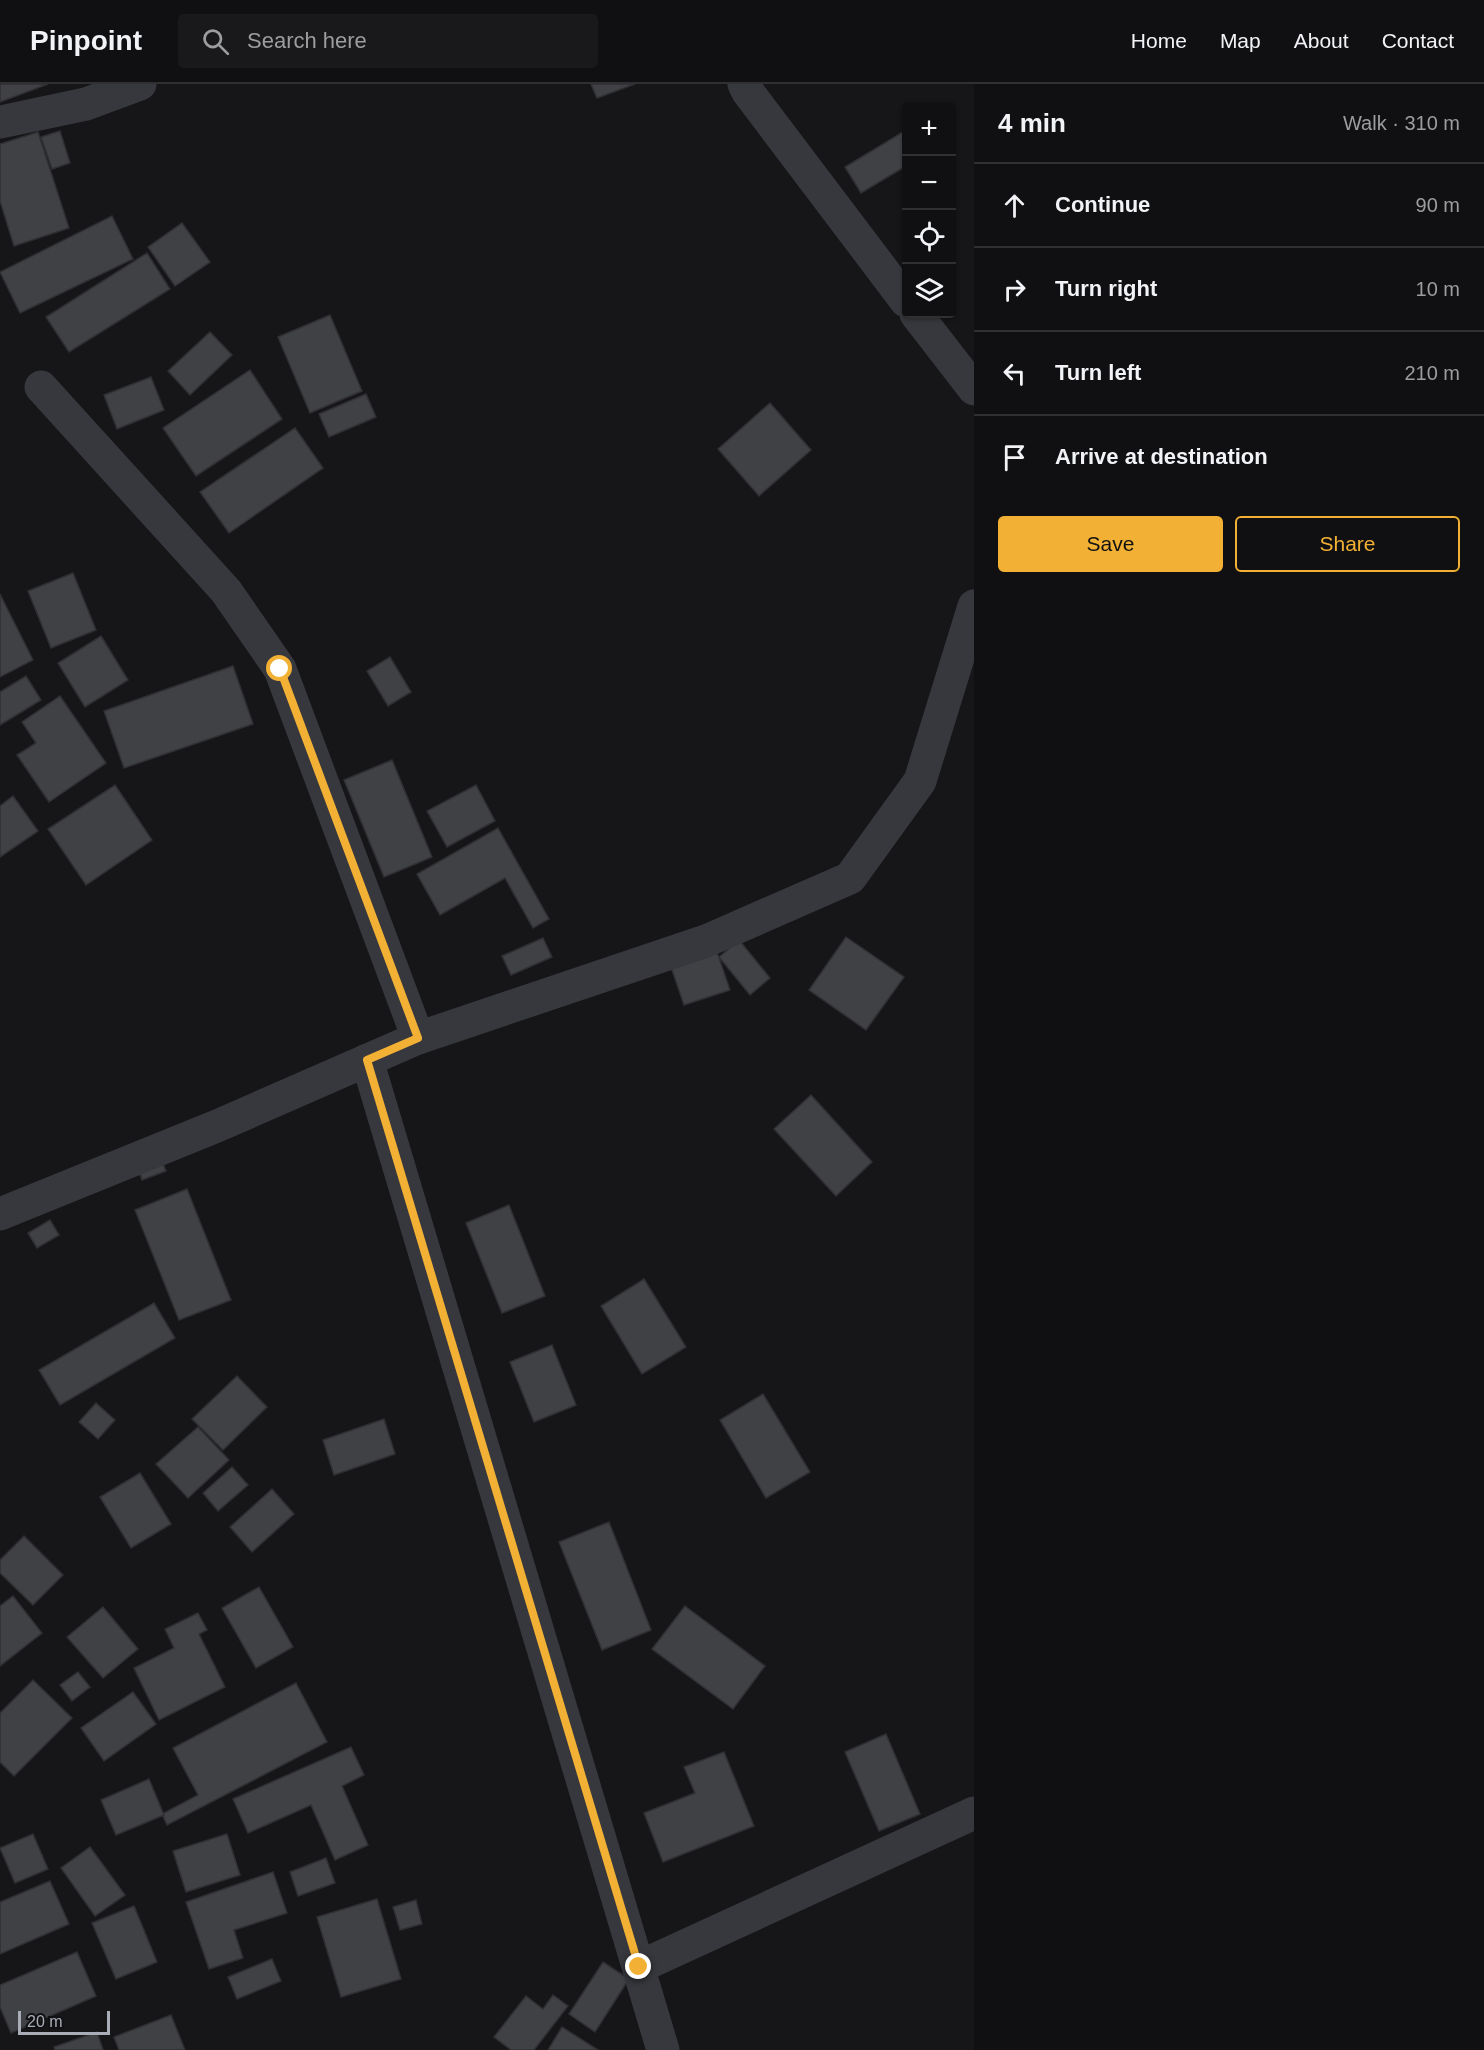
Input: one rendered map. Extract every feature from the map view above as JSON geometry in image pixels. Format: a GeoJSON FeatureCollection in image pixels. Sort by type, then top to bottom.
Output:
{"type":"FeatureCollection","features":[{"type":"Feature","properties":{"kind":"street"},"geometry":{"type":"LineString","coordinates":[[0,122],[86,104],[140,84]]}},
{"type":"Feature","properties":{"kind":"street"},"geometry":{"type":"LineString","coordinates":[[744,84],[902,296]]}},
{"type":"Feature","properties":{"kind":"street"},"geometry":{"type":"LineString","coordinates":[[919,318],[974,389]]}},
{"type":"Feature","properties":{"kind":"street"},"geometry":{"type":"LineString","coordinates":[[41,387],[226,591],[280,669],[418,1038]]}},
{"type":"Feature","properties":{"kind":"street"},"geometry":{"type":"LineString","coordinates":[[0,1214],[217,1126],[418,1038],[706,941],[850,878],[920,781],[974,606]]}},
{"type":"Feature","properties":{"kind":"street"},"geometry":{"type":"LineString","coordinates":[[367,1060],[663,2050]]}},
{"type":"Feature","properties":{"kind":"street"},"geometry":{"type":"LineString","coordinates":[[639,1967],[974,1813]]}},
{"type":"Feature","properties":{"kind":"building"},"geometry":{"type":"Polygon","coordinates":[[[0,84],[48,84],[0,102],[0,84]]]}},
{"type":"Feature","properties":{"kind":"building"},"geometry":{"type":"Polygon","coordinates":[[[591,84],[635,84],[597,98],[591,84]]]}},
{"type":"Feature","properties":{"kind":"building"},"geometry":{"type":"Polygon","coordinates":[[[60,131],[70,163],[52,169],[41,137],[60,131]]]}},
{"type":"Feature","properties":{"kind":"building"},"geometry":{"type":"Polygon","coordinates":[[[38,132],[69,228],[14,246],[0,201],[0,144],[38,132]]]}},
{"type":"Feature","properties":{"kind":"building"},"geometry":{"type":"Polygon","coordinates":[[[902,132],[902,168],[861,193],[845,167],[902,132]]]}},
{"type":"Feature","properties":{"kind":"building"},"geometry":{"type":"Polygon","coordinates":[[[112,216],[133,259],[20,313],[0,272],[112,216]]]}},
{"type":"Feature","properties":{"kind":"building"},"geometry":{"type":"Polygon","coordinates":[[[182,223],[210,262],[175,286],[148,247],[182,223]]]}},
{"type":"Feature","properties":{"kind":"building"},"geometry":{"type":"Polygon","coordinates":[[[147,253],[170,289],[69,352],[46,317],[147,253]]]}},
{"type":"Feature","properties":{"kind":"building"},"geometry":{"type":"Polygon","coordinates":[[[330,315],[362,391],[310,413],[278,337],[330,315]]]}},
{"type":"Feature","properties":{"kind":"building"},"geometry":{"type":"Polygon","coordinates":[[[210,332],[232,355],[190,395],[168,371],[210,332]]]}},
{"type":"Feature","properties":{"kind":"building"},"geometry":{"type":"Polygon","coordinates":[[[250,370],[282,419],[196,476],[163,428],[250,370]]]}},
{"type":"Feature","properties":{"kind":"building"},"geometry":{"type":"Polygon","coordinates":[[[151,377],[164,410],[117,429],[104,395],[151,377]]]}},
{"type":"Feature","properties":{"kind":"building"},"geometry":{"type":"Polygon","coordinates":[[[366,394],[376,417],[329,437],[319,414],[366,394]]]}},
{"type":"Feature","properties":{"kind":"building"},"geometry":{"type":"Polygon","coordinates":[[[770,403],[811,450],[759,496],[718,449],[770,403]]]}},
{"type":"Feature","properties":{"kind":"building"},"geometry":{"type":"Polygon","coordinates":[[[295,428],[323,468],[229,533],[200,492],[295,428]]]}},
{"type":"Feature","properties":{"kind":"building"},"geometry":{"type":"Polygon","coordinates":[[[73,573],[96,630],[51,648],[28,591],[73,573]]]}},
{"type":"Feature","properties":{"kind":"building"},"geometry":{"type":"Polygon","coordinates":[[[0,594],[33,660],[0,677],[0,594]]]}},
{"type":"Feature","properties":{"kind":"building"},"geometry":{"type":"Polygon","coordinates":[[[101,636],[128,680],[85,707],[58,663],[101,636]]]}},
{"type":"Feature","properties":{"kind":"building"},"geometry":{"type":"Polygon","coordinates":[[[390,657],[411,692],[388,706],[367,671],[390,657]]]}},
{"type":"Feature","properties":{"kind":"building"},"geometry":{"type":"Polygon","coordinates":[[[233,666],[253,724],[124,768],[104,711],[233,666]]]}},
{"type":"Feature","properties":{"kind":"building"},"geometry":{"type":"Polygon","coordinates":[[[26,676],[41,700],[0,725],[0,692],[26,676]]]}},
{"type":"Feature","properties":{"kind":"building"},"geometry":{"type":"Polygon","coordinates":[[[60,696],[106,763],[49,802],[17,755],[36,743],[22,722],[60,696]]]}},
{"type":"Feature","properties":{"kind":"building"},"geometry":{"type":"Polygon","coordinates":[[[392,760],[432,857],[384,877],[344,780],[392,760]]]}},
{"type":"Feature","properties":{"kind":"building"},"geometry":{"type":"Polygon","coordinates":[[[115,785],[152,840],[86,885],[48,829],[115,785]]]}},
{"type":"Feature","properties":{"kind":"building"},"geometry":{"type":"Polygon","coordinates":[[[476,785],[495,821],[447,847],[427,811],[476,785]]]}},
{"type":"Feature","properties":{"kind":"building"},"geometry":{"type":"Polygon","coordinates":[[[13,796],[38,831],[0,857],[0,806],[13,796]]]}},
{"type":"Feature","properties":{"kind":"building"},"geometry":{"type":"Polygon","coordinates":[[[498,828],[549,919],[533,928],[505,878],[440,915],[417,874],[498,828]]]}},
{"type":"Feature","properties":{"kind":"building"},"geometry":{"type":"Polygon","coordinates":[[[846,937],[904,977],[866,1030],[809,990],[846,937]]]}},
{"type":"Feature","properties":{"kind":"building"},"geometry":{"type":"Polygon","coordinates":[[[543,938],[552,957],[511,975],[502,956],[543,938]]]}},
{"type":"Feature","properties":{"kind":"building"},"geometry":{"type":"Polygon","coordinates":[[[739,940],[770,978],[750,995],[719,957],[739,940]]]}},
{"type":"Feature","properties":{"kind":"building"},"geometry":{"type":"Polygon","coordinates":[[[715,946],[730,990],[684,1005],[669,961],[715,946]]]}},
{"type":"Feature","properties":{"kind":"building"},"geometry":{"type":"Polygon","coordinates":[[[811,1095],[872,1162],[836,1196],[774,1129],[811,1095]]]}},
{"type":"Feature","properties":{"kind":"building"},"geometry":{"type":"Polygon","coordinates":[[[159,1154],[166,1171],[142,1180],[136,1161],[159,1154]]]}},
{"type":"Feature","properties":{"kind":"building"},"geometry":{"type":"Polygon","coordinates":[[[187,1189],[231,1300],[179,1320],[135,1210],[187,1189]]]}},
{"type":"Feature","properties":{"kind":"building"},"geometry":{"type":"Polygon","coordinates":[[[509,1205],[545,1296],[502,1313],[466,1223],[509,1205]]]}},
{"type":"Feature","properties":{"kind":"building"},"geometry":{"type":"Polygon","coordinates":[[[50,1220],[59,1235],[37,1248],[28,1233],[50,1220]]]}},
{"type":"Feature","properties":{"kind":"building"},"geometry":{"type":"Polygon","coordinates":[[[644,1279],[686,1347],[642,1374],[601,1306],[644,1279]]]}},
{"type":"Feature","properties":{"kind":"building"},"geometry":{"type":"Polygon","coordinates":[[[154,1303],[175,1338],[60,1405],[39,1370],[154,1303]]]}},
{"type":"Feature","properties":{"kind":"building"},"geometry":{"type":"Polygon","coordinates":[[[552,1345],[576,1405],[534,1422],[510,1362],[552,1345]]]}},
{"type":"Feature","properties":{"kind":"building"},"geometry":{"type":"Polygon","coordinates":[[[237,1376],[267,1407],[223,1450],[192,1419],[237,1376]]]}},
{"type":"Feature","properties":{"kind":"building"},"geometry":{"type":"Polygon","coordinates":[[[763,1394],[810,1472],[766,1498],[720,1420],[763,1394]]]}},
{"type":"Feature","properties":{"kind":"building"},"geometry":{"type":"Polygon","coordinates":[[[96,1403],[115,1420],[98,1439],[79,1422],[96,1403]]]}},
{"type":"Feature","properties":{"kind":"building"},"geometry":{"type":"Polygon","coordinates":[[[384,1419],[395,1454],[334,1475],[323,1440],[384,1419]]]}},
{"type":"Feature","properties":{"kind":"building"},"geometry":{"type":"Polygon","coordinates":[[[198,1427],[229,1460],[188,1498],[156,1464],[198,1427]]]}},
{"type":"Feature","properties":{"kind":"building"},"geometry":{"type":"Polygon","coordinates":[[[232,1467],[248,1485],[218,1511],[203,1493],[232,1467]]]}},
{"type":"Feature","properties":{"kind":"building"},"geometry":{"type":"Polygon","coordinates":[[[140,1473],[171,1524],[131,1548],[100,1497],[140,1473]]]}},
{"type":"Feature","properties":{"kind":"building"},"geometry":{"type":"Polygon","coordinates":[[[272,1489],[294,1514],[252,1552],[230,1527],[272,1489]]]}},
{"type":"Feature","properties":{"kind":"building"},"geometry":{"type":"Polygon","coordinates":[[[609,1522],[651,1630],[602,1650],[559,1542],[609,1522]]]}},
{"type":"Feature","properties":{"kind":"building"},"geometry":{"type":"Polygon","coordinates":[[[24,1536],[63,1575],[33,1605],[0,1573],[0,1560],[24,1536]]]}},
{"type":"Feature","properties":{"kind":"building"},"geometry":{"type":"Polygon","coordinates":[[[259,1587],[293,1647],[256,1668],[222,1608],[259,1587]]]}},
{"type":"Feature","properties":{"kind":"building"},"geometry":{"type":"Polygon","coordinates":[[[13,1596],[42,1633],[0,1666],[0,1606],[13,1596]]]}},
{"type":"Feature","properties":{"kind":"building"},"geometry":{"type":"Polygon","coordinates":[[[685,1606],[765,1666],[733,1709],[652,1649],[685,1606]]]}},
{"type":"Feature","properties":{"kind":"building"},"geometry":{"type":"Polygon","coordinates":[[[103,1607],[138,1649],[103,1678],[67,1637],[103,1607]]]}},
{"type":"Feature","properties":{"kind":"building"},"geometry":{"type":"Polygon","coordinates":[[[198,1613],[207,1630],[199,1634],[225,1687],[159,1720],[134,1668],[174,1648],[165,1629],[198,1613]]]}},
{"type":"Feature","properties":{"kind":"building"},"geometry":{"type":"Polygon","coordinates":[[[78,1672],[90,1687],[72,1701],[60,1685],[78,1672]]]}},
{"type":"Feature","properties":{"kind":"building"},"geometry":{"type":"Polygon","coordinates":[[[33,1680],[72,1718],[14,1776],[0,1762],[0,1713],[33,1680]]]}},
{"type":"Feature","properties":{"kind":"building"},"geometry":{"type":"Polygon","coordinates":[[[296,1683],[327,1742],[167,1825],[162,1814],[198,1795],[173,1748],[296,1683]]]}},
{"type":"Feature","properties":{"kind":"building"},"geometry":{"type":"Polygon","coordinates":[[[133,1692],[156,1724],[104,1761],[81,1728],[133,1692]]]}},
{"type":"Feature","properties":{"kind":"building"},"geometry":{"type":"Polygon","coordinates":[[[886,1734],[920,1814],[879,1831],[845,1752],[886,1734]]]}},
{"type":"Feature","properties":{"kind":"building"},"geometry":{"type":"Polygon","coordinates":[[[351,1747],[364,1775],[342,1786],[368,1845],[335,1860],[311,1805],[248,1833],[233,1799],[351,1747]]]}},
{"type":"Feature","properties":{"kind":"building"},"geometry":{"type":"Polygon","coordinates":[[[724,1752],[754,1826],[663,1862],[644,1813],[695,1793],[684,1767],[724,1752]]]}},
{"type":"Feature","properties":{"kind":"building"},"geometry":{"type":"Polygon","coordinates":[[[149,1779],[164,1815],[116,1835],[101,1800],[149,1779]]]}},
{"type":"Feature","properties":{"kind":"building"},"geometry":{"type":"Polygon","coordinates":[[[33,1834],[48,1869],[15,1883],[0,1848],[33,1834]]]}},
{"type":"Feature","properties":{"kind":"building"},"geometry":{"type":"Polygon","coordinates":[[[227,1834],[240,1875],[186,1892],[173,1851],[227,1834]]]}},
{"type":"Feature","properties":{"kind":"building"},"geometry":{"type":"Polygon","coordinates":[[[90,1847],[125,1895],[95,1916],[61,1868],[90,1847]]]}},
{"type":"Feature","properties":{"kind":"building"},"geometry":{"type":"Polygon","coordinates":[[[326,1858],[335,1883],[298,1896],[290,1872],[326,1858]]]}},
{"type":"Feature","properties":{"kind":"building"},"geometry":{"type":"Polygon","coordinates":[[[273,1872],[287,1913],[234,1930],[243,1958],[209,1969],[186,1902],[273,1872]]]}},
{"type":"Feature","properties":{"kind":"building"},"geometry":{"type":"Polygon","coordinates":[[[50,1881],[69,1924],[0,1954],[0,1902],[50,1881]]]}},
{"type":"Feature","properties":{"kind":"building"},"geometry":{"type":"Polygon","coordinates":[[[377,1899],[401,1979],[341,1997],[317,1917],[377,1899]]]}},
{"type":"Feature","properties":{"kind":"building"},"geometry":{"type":"Polygon","coordinates":[[[416,1900],[422,1924],[400,1930],[393,1907],[416,1900]]]}},
{"type":"Feature","properties":{"kind":"building"},"geometry":{"type":"Polygon","coordinates":[[[134,1906],[157,1962],[116,1979],[92,1923],[134,1906]]]}},
{"type":"Feature","properties":{"kind":"building"},"geometry":{"type":"Polygon","coordinates":[[[77,1952],[96,1996],[11,2033],[0,2007],[0,1985],[77,1952]]]}},
{"type":"Feature","properties":{"kind":"building"},"geometry":{"type":"Polygon","coordinates":[[[272,1959],[281,1981],[237,1999],[228,1977],[272,1959]]]}},
{"type":"Feature","properties":{"kind":"building"},"geometry":{"type":"Polygon","coordinates":[[[603,1962],[629,1979],[595,2032],[569,2014],[603,1962]]]}},
{"type":"Feature","properties":{"kind":"building"},"geometry":{"type":"Polygon","coordinates":[[[553,1995],[568,2006],[534,2050],[511,2050],[494,2037],[526,1996],[543,2009],[553,1995]]]}},
{"type":"Feature","properties":{"kind":"building"},"geometry":{"type":"Polygon","coordinates":[[[171,2015],[185,2050],[119,2050],[114,2037],[171,2015]]]}},
{"type":"Feature","properties":{"kind":"building"},"geometry":{"type":"Polygon","coordinates":[[[562,2027],[598,2050],[548,2050],[562,2027]]]}},
{"type":"Feature","properties":{"kind":"building"},"geometry":{"type":"Polygon","coordinates":[[[97,2032],[103,2050],[55,2050],[54,2047],[97,2032]]]}},
{"type":"Feature","properties":{"kind":"route"},"geometry":{"type":"LineString","coordinates":[[280,669],[418,1038],[367,1060],[639,1967]]}}]}
